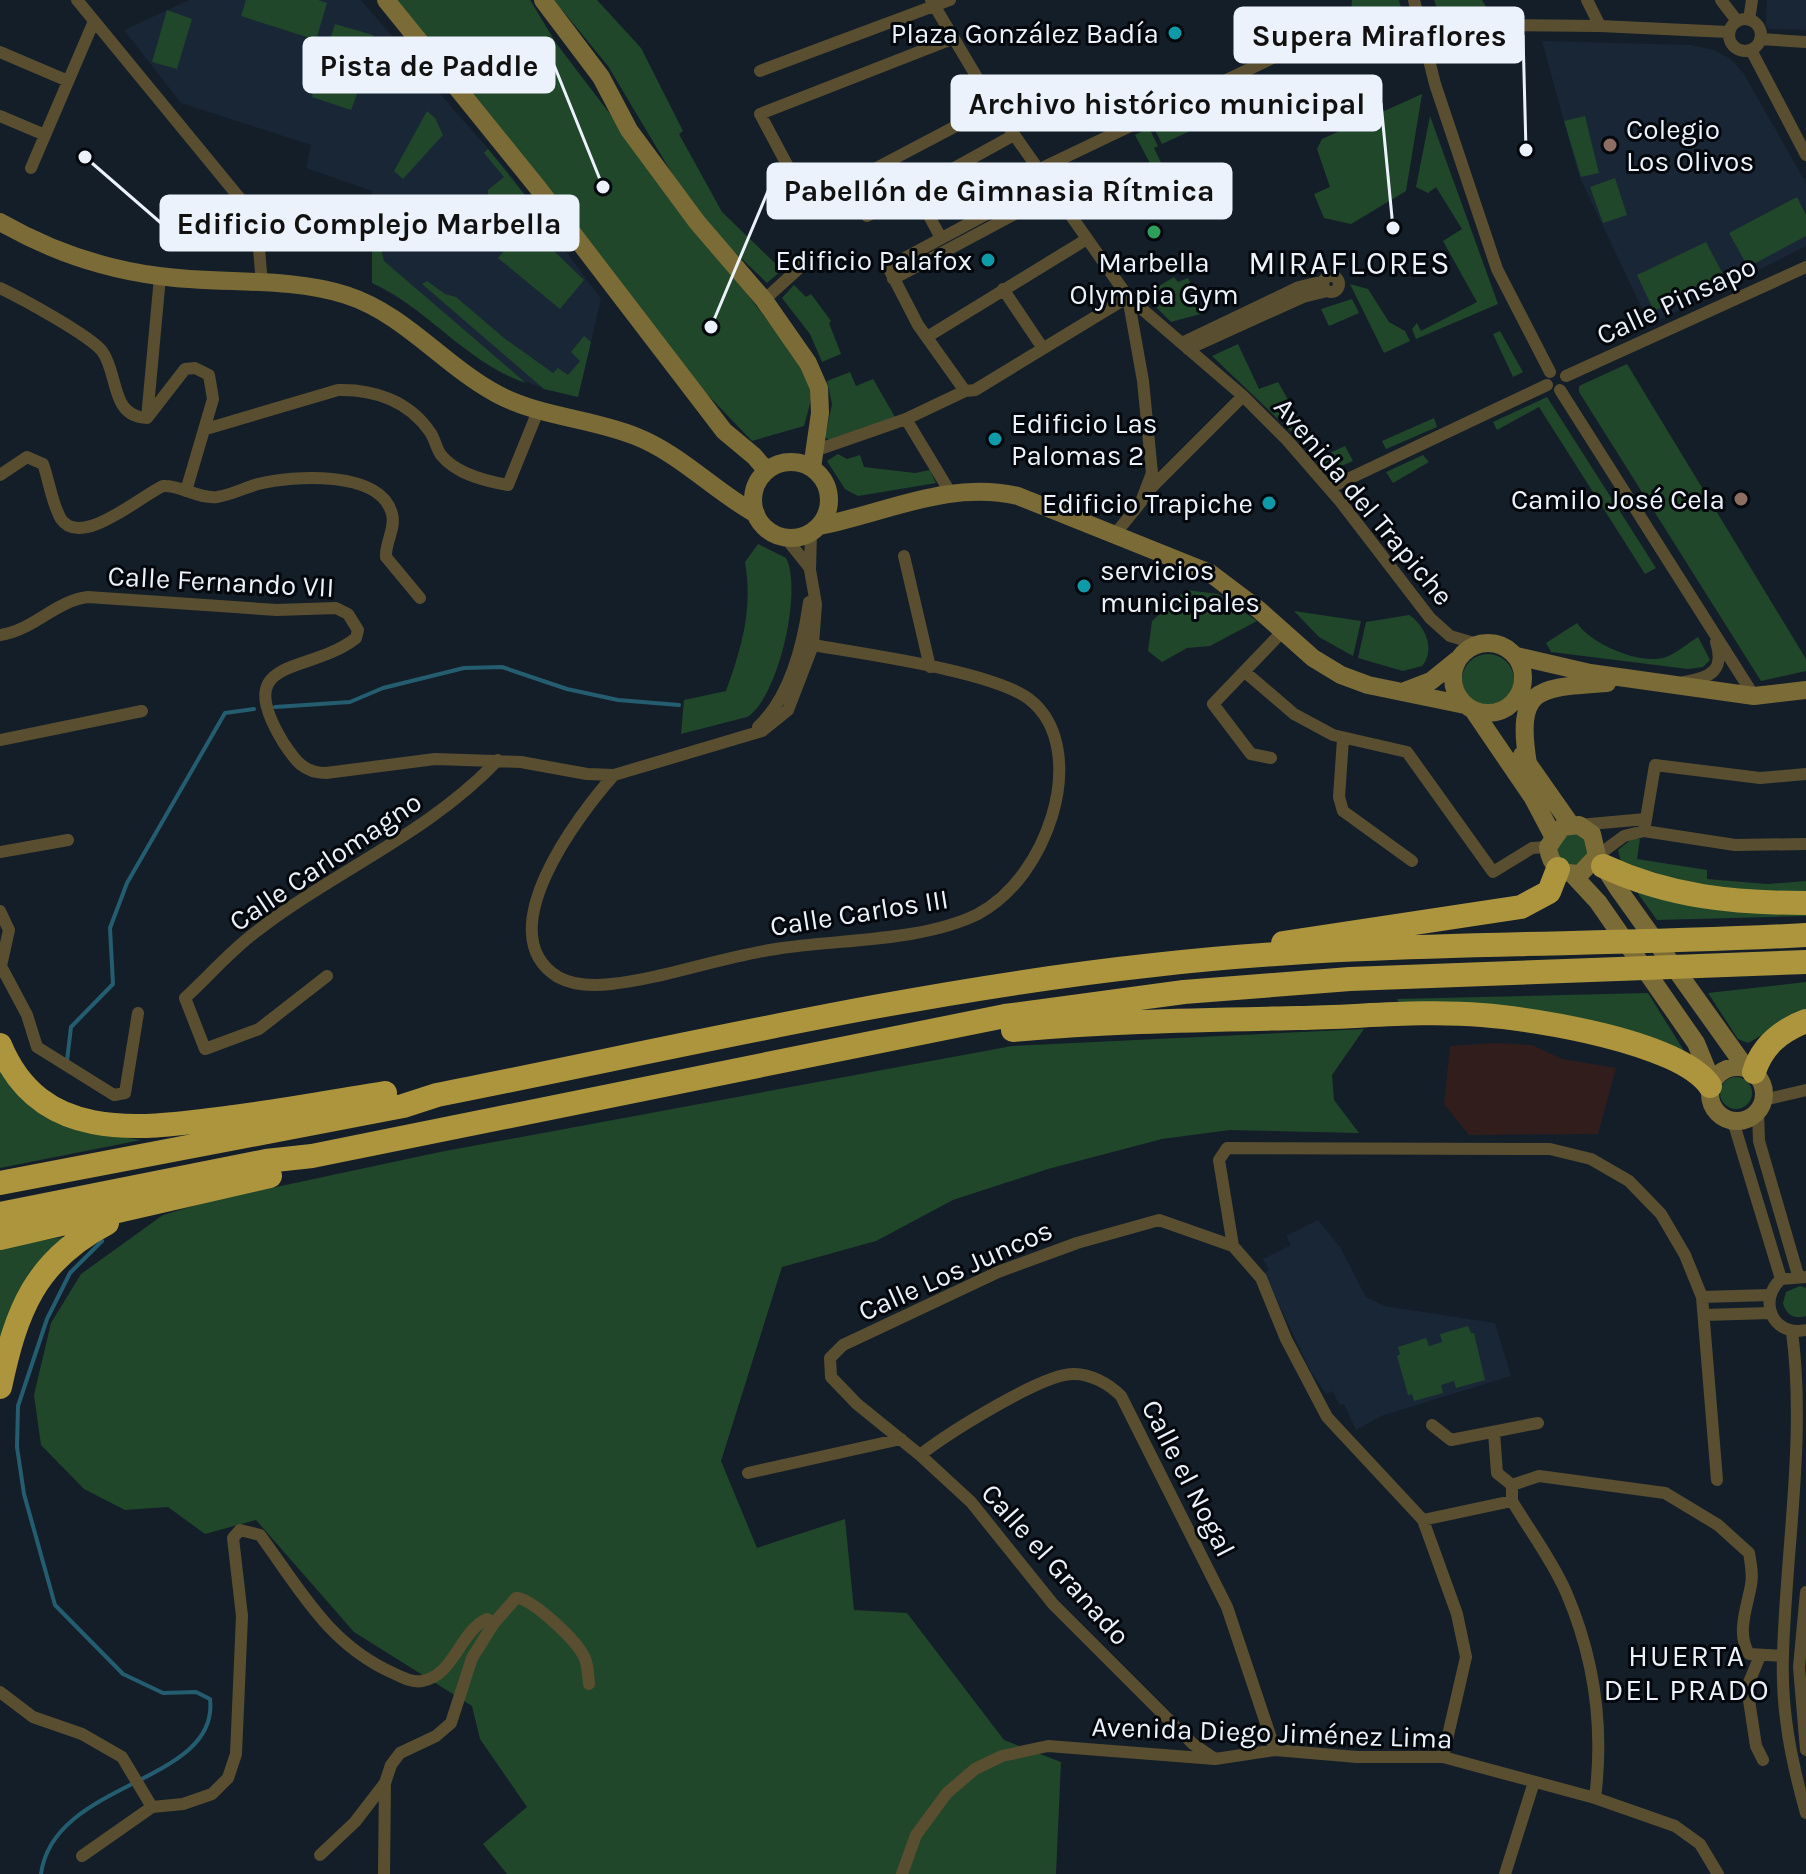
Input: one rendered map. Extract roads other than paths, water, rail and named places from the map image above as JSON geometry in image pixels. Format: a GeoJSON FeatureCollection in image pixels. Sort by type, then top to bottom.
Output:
{"type":"FeatureCollection","features":[{"type":"Feature","properties":{"kind":"highway"},"geometry":{"type":"LineString","coordinates":[[1252,955],[1290,940],[1391,928],[1521,907],[1549,892],[1558,857]]}},
{"type":"Feature","properties":{"kind":"highway"},"geometry":{"type":"LineString","coordinates":[[1600,861],[1654,887],[1693,897],[1806,903]]}},
{"type":"Feature","properties":{"kind":"highway"},"geometry":{"type":"LineString","coordinates":[[0,1183],[403,1106],[437,1095],[956,993],[1055,977],[1252,955],[1806,935]]}},
{"type":"Feature","properties":{"kind":"highway"},"geometry":{"type":"LineString","coordinates":[[0,1214],[1096,1002],[1273,984],[1806,962]]}},
{"type":"Feature","properties":{"kind":"highway"},"geometry":{"type":"LineString","coordinates":[[950,1029],[1007,1031],[1167,1020],[1478,1015],[1570,1027],[1625,1042],[1695,1069],[1711,1084]]}},
{"type":"Feature","properties":{"kind":"highway"},"geometry":{"type":"LineString","coordinates":[[1750,1070],[1767,1045],[1791,1026],[1806,1021]]}},
{"type":"Feature","properties":{"kind":"highway"},"geometry":{"type":"LineString","coordinates":[[0,1045],[15,1074],[50,1106],[112,1127],[158,1127],[400,1091],[437,1095]]}},
{"type":"Feature","properties":{"kind":"highway"},"geometry":{"type":"LineString","coordinates":[[0,1238],[268,1177],[312,1156]]}},
{"type":"Feature","properties":{"kind":"highway"},"geometry":{"type":"LineString","coordinates":[[0,1387],[18,1314],[42,1274],[74,1242],[132,1209]]}},
{"type":"Feature","properties":{"kind":"main road"},"geometry":{"type":"LineString","coordinates":[[386,0],[538,188],[762,477]]}},
{"type":"Feature","properties":{"kind":"main road"},"geometry":{"type":"LineString","coordinates":[[543,0],[601,77],[629,130],[697,222],[764,300],[808,363],[819,388],[820,413],[813,459],[828,490],[839,501],[872,511]]}},
{"type":"Feature","properties":{"kind":"main road"},"geometry":{"type":"LineString","coordinates":[[0,222],[76,257],[160,277],[324,290],[361,301],[396,319],[475,381],[538,411],[637,437],[710,482],[731,500],[756,514],[768,529],[785,537],[950,492],[992,491],[1018,496],[1210,573],[1313,658],[1341,675],[1368,685],[1495,713],[1546,680],[1590,673]]}},
{"type":"Feature","properties":{"kind":"main road"},"geometry":{"type":"LineString","coordinates":[[710,482],[738,488],[785,462],[813,459]]}},
{"type":"Feature","properties":{"kind":"main road"},"geometry":{"type":"LineString","coordinates":[[756,514],[754,496],[762,477]]}},
{"type":"Feature","properties":{"kind":"main road"},"geometry":{"type":"LineString","coordinates":[[815,529],[828,511],[828,490]]}},
{"type":"Feature","properties":{"kind":"main road"},"geometry":{"type":"LineString","coordinates":[[1405,691],[1431,681],[1477,644],[1498,644],[1516,656],[1590,673],[1668,684],[1754,696],[1806,690]]}},
{"type":"Feature","properties":{"kind":"main road"},"geometry":{"type":"LineString","coordinates":[[1459,657],[1452,677],[1454,688],[1533,798],[1558,857],[1598,902],[1696,1043],[1711,1084],[1711,1104],[1724,1118],[1733,1121],[1751,1118],[1761,1106],[1764,1087],[1718,1030],[1619,890],[1600,861],[1592,834],[1575,825],[1514,742],[1518,698],[1524,675],[1516,656]]}},
{"type":"Feature","properties":{"kind":"main road"},"geometry":{"type":"LineString","coordinates":[[1528,764],[1524,724],[1529,704],[1540,691],[1647,681]]}},
{"type":"Feature","properties":{"kind":"main road"},"geometry":{"type":"LineString","coordinates":[[1558,857],[1575,825]]}},
{"type":"Feature","properties":{"kind":"main road"},"geometry":{"type":"LineString","coordinates":[[1558,857],[1588,870],[1600,861]]}},
{"type":"Feature","properties":{"kind":"main road"},"geometry":{"type":"LineString","coordinates":[[1711,1084],[1729,1067],[1750,1070]]}},
{"type":"Feature","properties":{"kind":"street"},"geometry":{"type":"LineString","coordinates":[[77,0],[247,207],[258,237],[262,284]]}},
{"type":"Feature","properties":{"kind":"street"},"geometry":{"type":"LineString","coordinates":[[760,71],[933,3],[950,0]]}},
{"type":"Feature","properties":{"kind":"street"},"geometry":{"type":"LineString","coordinates":[[1414,0],[1442,106],[1497,269],[1548,379],[1560,390],[1715,639],[1754,696]]}},
{"type":"Feature","properties":{"kind":"street"},"geometry":{"type":"LineString","coordinates":[[1587,0],[1600,26]]}},
{"type":"Feature","properties":{"kind":"street"},"geometry":{"type":"LineString","coordinates":[[1721,0],[1738,24]]}},
{"type":"Feature","properties":{"kind":"street"},"geometry":{"type":"LineString","coordinates":[[1751,50],[1736,50],[1729,42],[1752,0]]}},
{"type":"Feature","properties":{"kind":"street","name":"Avenida del Trapiche"},"geometry":{"type":"LineString","coordinates":[[933,3],[994,106],[1128,297],[1243,396],[1329,488],[1430,618],[1450,636],[1477,644]]}},
{"type":"Feature","properties":{"kind":"street"},"geometry":{"type":"LineString","coordinates":[[31,168],[94,21]]}},
{"type":"Feature","properties":{"kind":"street"},"geometry":{"type":"LineString","coordinates":[[1038,170],[1334,31],[1362,24],[1738,24],[1760,29],[1760,39],[1751,50]]}},
{"type":"Feature","properties":{"kind":"street"},"geometry":{"type":"LineString","coordinates":[[952,39],[760,114],[808,204],[994,106]]}},
{"type":"Feature","properties":{"kind":"street"},"geometry":{"type":"LineString","coordinates":[[1760,39],[1806,42]]}},
{"type":"Feature","properties":{"kind":"street"},"geometry":{"type":"LineString","coordinates":[[1751,50],[1806,155]]}},
{"type":"Feature","properties":{"kind":"street"},"geometry":{"type":"LineString","coordinates":[[0,52],[68,81]]}},
{"type":"Feature","properties":{"kind":"street"},"geometry":{"type":"LineString","coordinates":[[0,116],[45,135]]}},
{"type":"Feature","properties":{"kind":"street"},"geometry":{"type":"LineString","coordinates":[[867,216],[1014,135]]}},
{"type":"Feature","properties":{"kind":"street"},"geometry":{"type":"LineString","coordinates":[[890,273],[941,238],[1050,188]]}},
{"type":"Feature","properties":{"kind":"street"},"geometry":{"type":"LineString","coordinates":[[890,273],[1050,188]]}},
{"type":"Feature","properties":{"kind":"street"},"geometry":{"type":"LineString","coordinates":[[915,190],[941,238]]}},
{"type":"Feature","properties":{"kind":"street"},"geometry":{"type":"LineString","coordinates":[[927,337],[1087,239]]}},
{"type":"Feature","properties":{"kind":"street"},"geometry":{"type":"LineString","coordinates":[[764,300],[808,260]]}},
{"type":"Feature","properties":{"kind":"street","name":"Calle Pinsapo"},"geometry":{"type":"LineString","coordinates":[[1566,376],[1806,267]]}},
{"type":"Feature","properties":{"kind":"street"},"geometry":{"type":"LineString","coordinates":[[890,273],[927,337],[965,391]]}},
{"type":"Feature","properties":{"kind":"street"},"geometry":{"type":"LineString","coordinates":[[147,418],[160,277]]}},
{"type":"Feature","properties":{"kind":"street"},"geometry":{"type":"LineString","coordinates":[[1185,346],[1325,286]]}},
{"type":"Feature","properties":{"kind":"street"},"geometry":{"type":"LineString","coordinates":[[0,288],[88,338],[103,352],[122,408],[135,416],[147,418]]}},
{"type":"Feature","properties":{"kind":"street"},"geometry":{"type":"LineString","coordinates":[[1003,289],[1042,347]]}},
{"type":"Feature","properties":{"kind":"street"},"geometry":{"type":"LineString","coordinates":[[813,459],[965,391],[975,390],[1128,297],[1152,464],[1148,491]]}},
{"type":"Feature","properties":{"kind":"street"},"geometry":{"type":"LineString","coordinates":[[1135,335],[1159,325]]}},
{"type":"Feature","properties":{"kind":"street"},"geometry":{"type":"LineString","coordinates":[[147,418],[185,369],[195,368],[209,375],[213,383],[206,429],[186,491]]}},
{"type":"Feature","properties":{"kind":"street"},"geometry":{"type":"LineString","coordinates":[[1329,488],[1548,379],[1558,370],[1566,376],[1566,384],[1560,390]]}},
{"type":"Feature","properties":{"kind":"street"},"geometry":{"type":"LineString","coordinates":[[206,429],[338,390],[357,389],[389,397],[410,409],[431,432],[441,456],[479,480],[508,485],[538,411]]}},
{"type":"Feature","properties":{"kind":"street"},"geometry":{"type":"LineString","coordinates":[[1116,533],[1148,491],[1243,396]]}},
{"type":"Feature","properties":{"kind":"street"},"geometry":{"type":"LineString","coordinates":[[906,419],[950,492]]}},
{"type":"Feature","properties":{"kind":"street"},"geometry":{"type":"LineString","coordinates":[[0,475],[27,457],[43,464],[62,520],[73,527],[100,525],[163,486],[196,496],[218,497],[261,484],[320,478],[370,488],[382,496],[394,519],[386,550],[389,563],[420,598]]}},
{"type":"Feature","properties":{"kind":"street","name":"Calle Fernando VII"},"geometry":{"type":"LineString","coordinates":[[0,635],[27,627],[71,599],[88,597],[277,610],[336,608],[354,622],[358,630],[356,638],[282,672],[272,679],[263,696],[268,716],[300,766],[312,773],[326,773],[435,759],[498,760],[614,775],[745,736],[774,724],[813,645],[816,604],[810,570],[815,529]]}},
{"type":"Feature","properties":{"kind":"street"},"geometry":{"type":"LineString","coordinates":[[785,537],[810,570]]}},
{"type":"Feature","properties":{"kind":"street"},"geometry":{"type":"LineString","coordinates":[[904,556],[930,667]]}},
{"type":"Feature","properties":{"kind":"street","name":"Calle Fernando VII"},"geometry":{"type":"LineString","coordinates":[[787,698],[812,589]]}},
{"type":"Feature","properties":{"kind":"street"},"geometry":{"type":"LineString","coordinates":[[805,626],[813,645]]}},
{"type":"Feature","properties":{"kind":"street"},"geometry":{"type":"LineString","coordinates":[[1271,758],[1251,754],[1213,704],[1283,631]]}},
{"type":"Feature","properties":{"kind":"street"},"geometry":{"type":"LineString","coordinates":[[1668,684],[1704,679],[1716,672],[1721,661],[1715,639]]}},
{"type":"Feature","properties":{"kind":"street","name":"Calle Fernando VII"},"geometry":{"type":"LineString","coordinates":[[791,674],[813,645]]}},
{"type":"Feature","properties":{"kind":"street","name":"Calle Carlos III"},"geometry":{"type":"LineString","coordinates":[[614,775],[575,821],[551,863],[533,921],[536,954],[544,967],[575,984],[614,984],[774,949],[923,930],[958,922],[998,901],[1027,869],[1053,814],[1060,765],[1047,721],[1028,698],[1011,689],[930,667],[813,645]]}},
{"type":"Feature","properties":{"kind":"street"},"geometry":{"type":"LineString","coordinates":[[1245,672],[1294,714],[1343,739],[1407,752],[1493,872],[1532,848],[1558,857]]}},
{"type":"Feature","properties":{"kind":"street"},"geometry":{"type":"LineString","coordinates":[[0,740],[142,711]]}},
{"type":"Feature","properties":{"kind":"street"},"geometry":{"type":"LineString","coordinates":[[1343,739],[1339,797],[1343,811],[1412,861]]}},
{"type":"Feature","properties":{"kind":"street","name":"Calle Carlomagno"},"geometry":{"type":"LineString","coordinates":[[327,976],[259,1029],[205,1049],[185,998],[257,931],[422,826],[472,788],[498,760]]}},
{"type":"Feature","properties":{"kind":"street"},"geometry":{"type":"LineString","coordinates":[[1645,825],[1655,765],[1760,778],[1806,774]]}},
{"type":"Feature","properties":{"kind":"street"},"geometry":{"type":"LineString","coordinates":[[1575,825],[1645,825],[1735,845],[1806,844]]}},
{"type":"Feature","properties":{"kind":"street"},"geometry":{"type":"LineString","coordinates":[[1600,861],[1624,836],[1645,825]]}},
{"type":"Feature","properties":{"kind":"street"},"geometry":{"type":"LineString","coordinates":[[0,852],[68,840]]}},
{"type":"Feature","properties":{"kind":"street"},"geometry":{"type":"LineString","coordinates":[[0,911],[9,930],[1,966],[27,1015],[37,1047],[114,1095],[125,1093],[138,1013]]}},
{"type":"Feature","properties":{"kind":"street"},"geometry":{"type":"LineString","coordinates":[[1806,1090],[1761,1106],[1759,1141],[1802,1276],[1781,1279],[1769,1295],[1770,1313],[1778,1325],[1792,1332],[1806,1330]]}},
{"type":"Feature","properties":{"kind":"street"},"geometry":{"type":"LineString","coordinates":[[1733,1121],[1781,1279]]}},
{"type":"Feature","properties":{"kind":"street"},"geometry":{"type":"LineString","coordinates":[[1443,1757],[1466,1657],[1457,1614],[1423,1520],[1327,1417],[1286,1339],[1261,1278],[1233,1246],[1219,1160],[1227,1148],[1550,1149],[1591,1159],[1629,1181],[1661,1214],[1685,1255],[1702,1297],[1717,1480]]}},
{"type":"Feature","properties":{"kind":"street","name":"Calle Los Juncos"},"geometry":{"type":"LineString","coordinates":[[857,1404],[831,1377],[830,1358],[843,1345],[998,1272],[1077,1243],[1159,1220],[1233,1246]]}},
{"type":"Feature","properties":{"kind":"street"},"geometry":{"type":"LineString","coordinates":[[1702,1297],[1769,1295]]}},
{"type":"Feature","properties":{"kind":"street"},"geometry":{"type":"LineString","coordinates":[[1704,1315],[1770,1313]]}},
{"type":"Feature","properties":{"kind":"street"},"geometry":{"type":"LineString","coordinates":[[1792,1332],[1800,1375],[1804,1451],[1783,1656],[1787,1732],[1806,1813]]}},
{"type":"Feature","properties":{"kind":"street","name":"Calle el Nogal"},"geometry":{"type":"LineString","coordinates":[[920,1455],[1041,1383],[1071,1374],[1111,1386],[1121,1396],[1227,1607],[1275,1750]]}},
{"type":"Feature","properties":{"kind":"street","name":"Calle el Granado"},"geometry":{"type":"LineString","coordinates":[[857,1404],[971,1502],[1053,1604],[1193,1744],[1215,1759]]}},
{"type":"Feature","properties":{"kind":"street"},"geometry":{"type":"LineString","coordinates":[[1432,1425],[1451,1440],[1538,1423]]}},
{"type":"Feature","properties":{"kind":"street"},"geometry":{"type":"LineString","coordinates":[[1494,1432],[1497,1473],[1512,1485]]}},
{"type":"Feature","properties":{"kind":"street"},"geometry":{"type":"LineString","coordinates":[[748,1473],[901,1439]]}},
{"type":"Feature","properties":{"kind":"street"},"geometry":{"type":"LineString","coordinates":[[1512,1485],[1539,1476],[1665,1493],[1718,1525],[1749,1553],[1751,1587],[1742,1644],[1749,1654],[1783,1656]]}},
{"type":"Feature","properties":{"kind":"street"},"geometry":{"type":"LineString","coordinates":[[1512,1485],[1512,1501],[1565,1590],[1578,1624],[1597,1709],[1601,1758],[1595,1798]]}},
{"type":"Feature","properties":{"kind":"street"},"geometry":{"type":"LineString","coordinates":[[1423,1520],[1512,1501]]}},
{"type":"Feature","properties":{"kind":"street"},"geometry":{"type":"LineString","coordinates":[[82,1856],[152,1807],[183,1804],[212,1794],[228,1778],[236,1754],[242,1616],[233,1538],[240,1530],[260,1535],[323,1623],[349,1649],[405,1678],[422,1681],[439,1673],[475,1624],[487,1619],[494,1623]]}},
{"type":"Feature","properties":{"kind":"street"},"geometry":{"type":"LineString","coordinates":[[1806,1592],[1799,1646],[1806,1750]]}},
{"type":"Feature","properties":{"kind":"street"},"geometry":{"type":"LineString","coordinates":[[384,1874],[385,1783],[391,1765],[400,1753],[436,1736],[451,1723],[458,1709],[465,1675],[494,1623],[516,1598],[523,1598],[584,1654],[589,1684]]}},
{"type":"Feature","properties":{"kind":"street"},"geometry":{"type":"LineString","coordinates":[[1760,1656],[1747,1687],[1756,1746],[1763,1760]]}},
{"type":"Feature","properties":{"kind":"street"},"geometry":{"type":"LineString","coordinates":[[0,1692],[33,1717],[82,1734],[122,1757],[152,1807]]}},
{"type":"Feature","properties":{"kind":"street","name":"Avenida Diego Jiménez Lima"},"geometry":{"type":"LineString","coordinates":[[902,1874],[916,1835],[937,1804],[975,1769],[1002,1756],[1048,1746],[1215,1759],[1275,1750],[1357,1757],[1443,1757],[1595,1798],[1675,1826],[1700,1844],[1718,1874]]}},
{"type":"Feature","properties":{"kind":"street"},"geometry":{"type":"LineString","coordinates":[[1505,1874],[1534,1782]]}},
{"type":"Feature","properties":{"kind":"street"},"geometry":{"type":"LineString","coordinates":[[320,1855],[355,1822],[385,1783]]}},
{"type":"Feature","properties":{"kind":"waterway"},"geometry":{"type":"LineString","coordinates":[[275,707],[350,702],[383,688],[464,668],[502,667],[567,689],[618,700],[679,705]]}},
{"type":"Feature","properties":{"kind":"waterway"},"geometry":{"type":"LineString","coordinates":[[67,1061],[71,1027],[113,984],[110,928],[127,883],[225,713],[254,709]]}},
{"type":"Feature","properties":{"kind":"waterway"},"geometry":{"type":"LineString","coordinates":[[41,1874],[52,1843],[74,1819],[190,1749],[206,1727],[210,1699],[196,1692],[163,1693],[123,1674],[55,1605],[24,1494],[17,1447],[18,1406],[47,1319],[70,1273],[102,1241]]}},
{"type":"Feature","properties":{"kind":"place","name":"Plaza González Badía"},"geometry":{"type":"Point","coordinates":[1175,33]}},
{"type":"Feature","properties":{"kind":"place","name":"Colegio Los Olivos"},"geometry":{"type":"Point","coordinates":[1610,145]}},
{"type":"Feature","properties":{"kind":"place","name":"Supera Miraflores"},"geometry":{"type":"Point","coordinates":[1526,150]}},
{"type":"Feature","properties":{"kind":"place","name":"Edificio Complejo Marbella"},"geometry":{"type":"Point","coordinates":[85,157]}},
{"type":"Feature","properties":{"kind":"place","name":"Pista de Paddle"},"geometry":{"type":"Point","coordinates":[603,187]}},
{"type":"Feature","properties":{"kind":"place","name":"Archivo histórico municipal"},"geometry":{"type":"Point","coordinates":[1393,228]}},
{"type":"Feature","properties":{"kind":"place","name":"Marbella Olympia Gym"},"geometry":{"type":"Point","coordinates":[1154,232]}},
{"type":"Feature","properties":{"kind":"place","name":"Edificio Palafox"},"geometry":{"type":"Point","coordinates":[988,260]}},
{"type":"Feature","properties":{"kind":"place","name":"Pabellón de Gimnasia Rítmica"},"geometry":{"type":"Point","coordinates":[711,327]}},
{"type":"Feature","properties":{"kind":"place","name":"Edificio Las Palomas 2"},"geometry":{"type":"Point","coordinates":[995,439]}},
{"type":"Feature","properties":{"kind":"place","name":"Camilo José Cela"},"geometry":{"type":"Point","coordinates":[1741,499]}},
{"type":"Feature","properties":{"kind":"place","name":"Edificio Trapiche"},"geometry":{"type":"Point","coordinates":[1269,503]}},
{"type":"Feature","properties":{"kind":"place","name":"servicios municipales"},"geometry":{"type":"Point","coordinates":[1084,586]}},
{"type":"Feature","properties":{"kind":"district","name":"MIRAFLORES"},"geometry":{"type":"Point","coordinates":[1350,263]}},
{"type":"Feature","properties":{"kind":"district","name":"HUERTA DEL PRADO"},"geometry":{"type":"Point","coordinates":[1687,1673]}}]}
